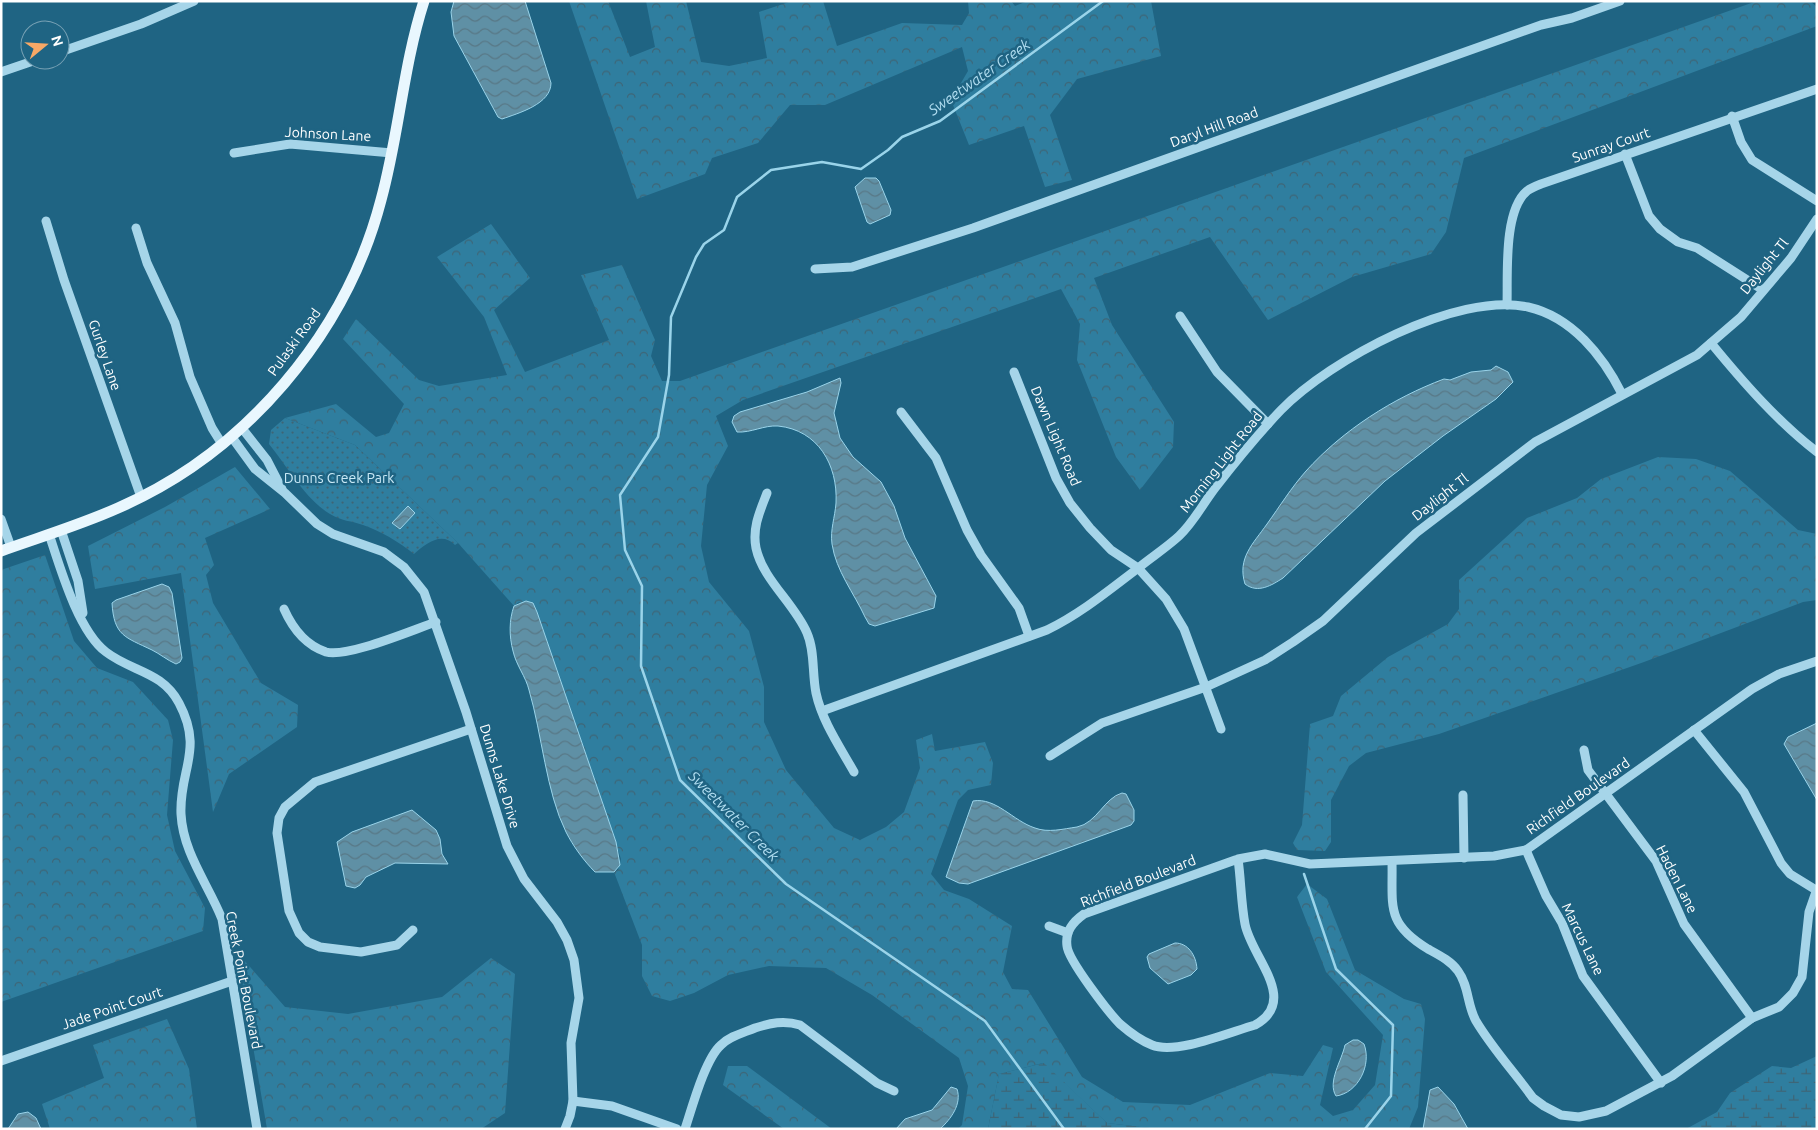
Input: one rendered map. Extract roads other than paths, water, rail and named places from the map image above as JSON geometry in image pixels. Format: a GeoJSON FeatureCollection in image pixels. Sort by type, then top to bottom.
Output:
{"type":"FeatureCollection","features":[{"type":"Feature","properties":{"kind":"main road","name":"Pulaski Road"},"geometry":{"type":"LineString","coordinates":[[6,549],[119,508],[187,470],[241,427],[288,379],[336,310],[359,264],[375,222],[392,153],[413,44],[424,1]]}},
{"type":"Feature","properties":{"kind":"street"},"geometry":{"type":"LineString","coordinates":[[70,49],[141,24],[194,1]]}},
{"type":"Feature","properties":{"kind":"street","name":"Daryl Hill Road"},"geometry":{"type":"LineString","coordinates":[[815,269],[852,266],[974,228],[1541,25],[1572,18],[1620,1]]}},
{"type":"Feature","properties":{"kind":"street"},"geometry":{"type":"LineString","coordinates":[[1,72],[20,65]]}},
{"type":"Feature","properties":{"kind":"street","name":"Sunray Court"},"geometry":{"type":"LineString","coordinates":[[1507,305],[1511,222],[1520,200],[1527,191],[1541,184],[1732,116],[1817,89]]}},
{"type":"Feature","properties":{"kind":"street"},"geometry":{"type":"LineString","coordinates":[[1732,116],[1741,142],[1752,160],[1817,201]]}},
{"type":"Feature","properties":{"kind":"street","name":"Johnson Lane"},"geometry":{"type":"LineString","coordinates":[[234,153],[290,144],[392,153]]}},
{"type":"Feature","properties":{"kind":"street"},"geometry":{"type":"LineString","coordinates":[[1625,154],[1649,216],[1660,229],[1678,242],[1697,248],[1763,290]]}},
{"type":"Feature","properties":{"kind":"street","name":"Daylight Tl"},"geometry":{"type":"LineString","coordinates":[[1050,756],[1102,723],[1206,687],[1265,660],[1323,621],[1416,533],[1535,442],[1697,355],[1741,317],[1791,258],[1817,219]]}},
{"type":"Feature","properties":{"kind":"street","name":"Gurley Lane"},"geometry":{"type":"LineString","coordinates":[[46,221],[141,497]]}},
{"type":"Feature","properties":{"kind":"street"},"geometry":{"type":"LineString","coordinates":[[136,228],[147,263],[175,323],[190,377],[212,428],[222,444]]}},
{"type":"Feature","properties":{"kind":"street","name":"Morning Light Road"},"geometry":{"type":"LineString","coordinates":[[822,711],[1066,621],[1178,537],[1196,518],[1213,490],[1268,424],[1282,409],[1315,382],[1388,338],[1442,316],[1495,304],[1528,307],[1549,314],[1569,327],[1592,347],[1611,370],[1622,394]]}},
{"type":"Feature","properties":{"kind":"street"},"geometry":{"type":"LineString","coordinates":[[1180,316],[1217,372],[1268,424]]}},
{"type":"Feature","properties":{"kind":"street"},"geometry":{"type":"LineString","coordinates":[[1711,343],[1742,381],[1796,436],[1817,452]]}},
{"type":"Feature","properties":{"kind":"street","name":"Dawn Light Road"},"geometry":{"type":"LineString","coordinates":[[1014,372],[1056,478],[1070,502],[1090,528],[1111,550],[1138,568],[1166,599],[1184,629],[1221,729]]}},
{"type":"Feature","properties":{"kind":"street"},"geometry":{"type":"LineString","coordinates":[[902,412],[936,458],[981,555],[1019,608],[1029,636]]}},
{"type":"Feature","properties":{"kind":"street"},"geometry":{"type":"LineString","coordinates":[[241,427],[267,460],[285,493]]}},
{"type":"Feature","properties":{"kind":"street"},"geometry":{"type":"LineString","coordinates":[[231,436],[255,469],[285,493]]}},
{"type":"Feature","properties":{"kind":"street","name":"Dunns Lake Drive"},"geometry":{"type":"LineString","coordinates":[[285,493],[317,524],[333,534],[384,552],[404,567],[424,592],[436,622],[471,729],[488,790],[515,864],[533,893],[557,922],[567,940],[574,960],[579,998],[571,1043],[573,1101],[565,1129]]}},
{"type":"Feature","properties":{"kind":"street"},"geometry":{"type":"LineString","coordinates":[[767,493],[755,532],[756,547],[761,563],[788,601],[807,633],[816,692],[822,711],[854,772]]}},
{"type":"Feature","properties":{"kind":"street"},"geometry":{"type":"LineString","coordinates":[[1,519],[6,549]]}},
{"type":"Feature","properties":{"kind":"street","name":"Creek Point Boulevard"},"geometry":{"type":"LineString","coordinates":[[55,532],[66,586],[85,624],[104,651],[118,660],[153,675],[167,687],[178,701],[186,717],[191,737],[192,756],[184,786],[181,814],[188,849],[212,893],[222,920],[257,1129]]}},
{"type":"Feature","properties":{"kind":"street"},"geometry":{"type":"LineString","coordinates":[[284,609],[293,627],[312,645],[326,652],[340,653],[355,650],[436,622]]}},
{"type":"Feature","properties":{"kind":"street","name":"Richfield Boulevard"},"geometry":{"type":"LineString","coordinates":[[1068,933],[1072,923],[1084,914],[1238,859],[1266,854],[1310,864],[1464,858],[1494,856],[1526,850],[1752,689],[1779,674],[1817,661]]}},
{"type":"Feature","properties":{"kind":"street"},"geometry":{"type":"LineString","coordinates":[[413,930],[397,945],[361,952],[320,947],[308,942],[299,933],[288,911],[277,833],[279,818],[285,807],[315,782],[471,729]]}},
{"type":"Feature","properties":{"kind":"street"},"geometry":{"type":"LineString","coordinates":[[1392,861],[1393,911],[1399,926],[1409,937],[1449,961],[1457,969],[1465,982],[1476,1020],[1533,1098],[1562,1116],[1579,1117],[1606,1110],[1661,1083],[1692,1063],[1752,1018],[1778,1007],[1793,993],[1802,978],[1809,912],[1816,890],[1790,874],[1781,863],[1744,792],[1694,730]]}},
{"type":"Feature","properties":{"kind":"street","name":"Haden Lane"},"geometry":{"type":"LineString","coordinates":[[1584,750],[1588,770],[1604,795],[1656,861],[1684,924],[1752,1018]]}},
{"type":"Feature","properties":{"kind":"street"},"geometry":{"type":"LineString","coordinates":[[1463,795],[1464,858]]}},
{"type":"Feature","properties":{"kind":"street","name":"Marcus Lane"},"geometry":{"type":"LineString","coordinates":[[1526,850],[1546,896],[1562,923],[1583,976],[1661,1083]]}},
{"type":"Feature","properties":{"kind":"street"},"geometry":{"type":"LineString","coordinates":[[1049,926],[1068,933],[1067,946],[1072,958],[1111,1014],[1122,1026],[1152,1045],[1176,1048],[1255,1025],[1265,1019],[1273,1007],[1274,994],[1272,983],[1245,925],[1238,859]]}},
{"type":"Feature","properties":{"kind":"street","name":"Jade Point Court"},"geometry":{"type":"LineString","coordinates":[[1,1061],[232,981]]}},
{"type":"Feature","properties":{"kind":"street"},"geometry":{"type":"LineString","coordinates":[[685,1129],[712,1056],[720,1045],[732,1036],[778,1022],[790,1022],[800,1025],[877,1083],[894,1091]]}},
{"type":"Feature","properties":{"kind":"street"},"geometry":{"type":"LineString","coordinates":[[573,1101],[612,1106],[677,1129]]}},
{"type":"Feature","properties":{"kind":"water"},"geometry":{"type":"Polygon","coordinates":[[[454,1],[525,1],[551,83],[546,97],[533,107],[517,114],[502,119],[498,117],[454,36],[451,12],[454,1]]]}},
{"type":"Feature","properties":{"kind":"water"},"geometry":{"type":"Polygon","coordinates":[[[865,178],[876,178],[879,181],[891,210],[890,215],[870,224],[867,222],[855,187],[865,178]]]}},
{"type":"Feature","properties":{"kind":"water"},"geometry":{"type":"Polygon","coordinates":[[[1496,366],[1508,372],[1513,382],[1496,399],[1443,436],[1385,481],[1283,578],[1270,586],[1260,588],[1250,587],[1245,584],[1243,566],[1252,545],[1290,490],[1320,456],[1336,442],[1370,417],[1406,396],[1444,379],[1450,380],[1471,372],[1491,370],[1496,366]]]}},
{"type":"Feature","properties":{"kind":"water"},"geometry":{"type":"Polygon","coordinates":[[[840,378],[841,383],[834,413],[840,438],[853,457],[881,482],[894,506],[905,538],[936,596],[934,608],[875,626],[869,624],[865,617],[841,573],[834,554],[832,534],[836,489],[829,463],[823,452],[804,434],[792,429],[773,426],[737,432],[732,422],[734,416],[740,412],[807,392],[840,378]]]}},
{"type":"Feature","properties":{"kind":"water"},"geometry":{"type":"Polygon","coordinates":[[[408,506],[415,513],[400,529],[392,523],[408,506]]]}},
{"type":"Feature","properties":{"kind":"water"},"geometry":{"type":"Polygon","coordinates":[[[162,584],[169,587],[172,593],[182,658],[176,664],[128,638],[118,629],[113,614],[112,603],[116,600],[162,584]]]}},
{"type":"Feature","properties":{"kind":"water"},"geometry":{"type":"Polygon","coordinates":[[[526,601],[533,603],[537,612],[616,842],[620,865],[614,872],[595,872],[575,848],[559,816],[549,781],[534,707],[526,680],[514,656],[511,640],[510,622],[512,611],[514,606],[526,601]]]}},
{"type":"Feature","properties":{"kind":"water"},"geometry":{"type":"Polygon","coordinates":[[[1817,723],[1817,800],[1784,744],[1788,737],[1817,723]]]}},
{"type":"Feature","properties":{"kind":"water"},"geometry":{"type":"Polygon","coordinates":[[[1122,793],[1126,794],[1134,810],[1134,821],[1131,825],[968,884],[959,883],[946,877],[973,801],[981,801],[997,806],[1035,828],[1056,830],[1084,825],[1110,800],[1122,793]]]}},
{"type":"Feature","properties":{"kind":"water"},"geometry":{"type":"Polygon","coordinates":[[[412,810],[436,830],[440,839],[442,854],[448,864],[395,863],[366,877],[355,888],[346,886],[337,842],[352,832],[412,810]]]}},
{"type":"Feature","properties":{"kind":"water"},"geometry":{"type":"Polygon","coordinates":[[[1175,943],[1184,945],[1190,951],[1195,959],[1197,969],[1191,975],[1168,984],[1150,968],[1147,957],[1149,954],[1175,943]]]}},
{"type":"Feature","properties":{"kind":"water"},"geometry":{"type":"Polygon","coordinates":[[[1353,1040],[1358,1040],[1364,1044],[1366,1061],[1364,1069],[1357,1084],[1351,1090],[1336,1096],[1333,1084],[1336,1071],[1345,1045],[1353,1040]]]}},
{"type":"Feature","properties":{"kind":"water"},"geometry":{"type":"Polygon","coordinates":[[[951,1087],[957,1089],[957,1106],[952,1116],[940,1129],[896,1129],[905,1119],[932,1110],[951,1087]]]}},
{"type":"Feature","properties":{"kind":"water"},"geometry":{"type":"Polygon","coordinates":[[[1438,1087],[1454,1104],[1468,1129],[1423,1129],[1430,1090],[1438,1087]]]}},
{"type":"Feature","properties":{"kind":"water"},"geometry":{"type":"Polygon","coordinates":[[[28,1112],[36,1118],[41,1129],[8,1129],[18,1114],[28,1112]]]}},
{"type":"Feature","properties":{"kind":"waterway","name":"Sweetwater Creek"},"geometry":{"type":"LineString","coordinates":[[1064,1129],[985,1021],[786,884],[680,780],[641,666],[642,586],[625,550],[620,495],[658,437],[669,375],[671,317],[696,257],[704,244],[724,230],[737,197],[771,170],[822,162],[861,169],[888,150],[902,137],[940,121],[1103,1]]}},
{"type":"Feature","properties":{"kind":"waterway"},"geometry":{"type":"LineString","coordinates":[[1304,874],[1336,969],[1393,1025],[1391,1096],[1365,1129]]}},
{"type":"Feature","properties":{"kind":"park label","name":"Dunns Creek Park"},"geometry":{"type":"Point","coordinates":[339,478]}}]}
